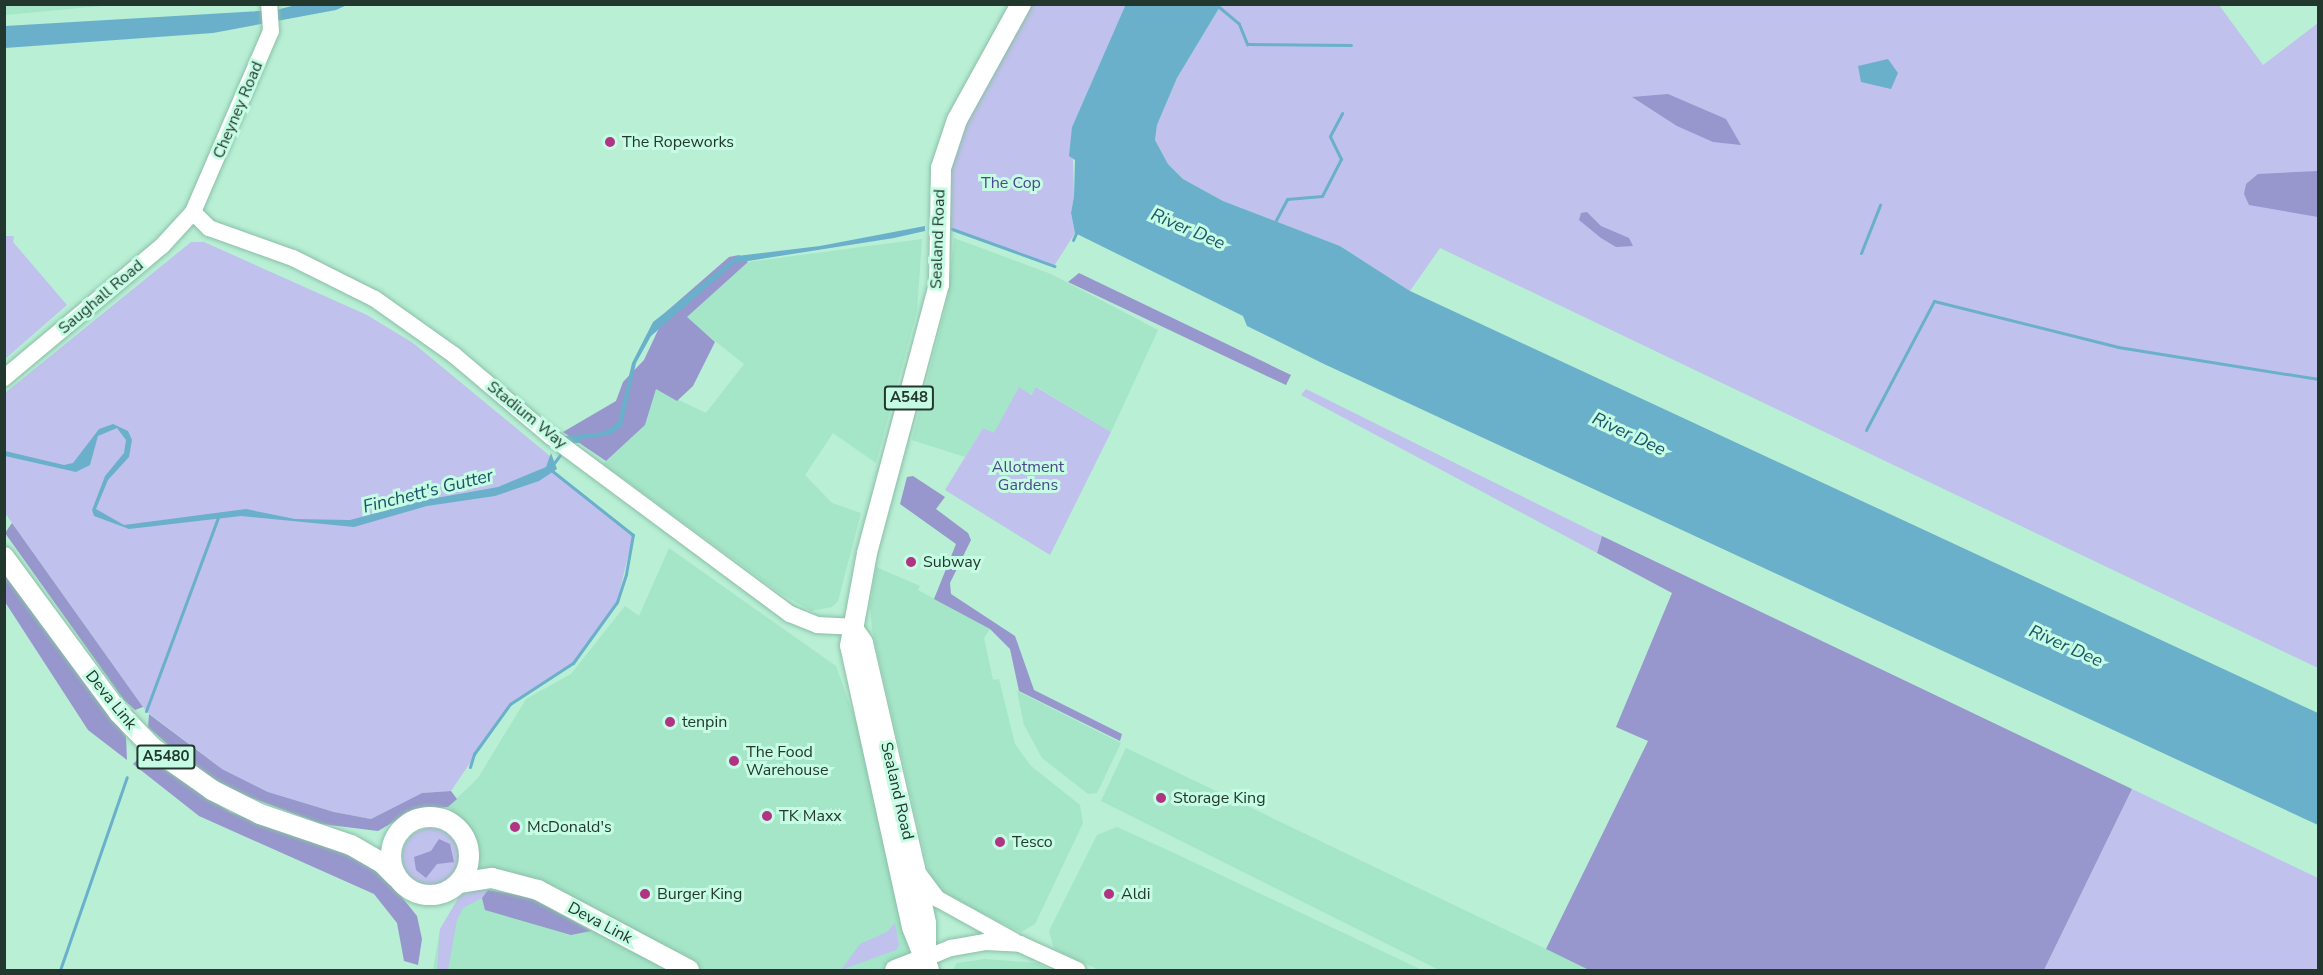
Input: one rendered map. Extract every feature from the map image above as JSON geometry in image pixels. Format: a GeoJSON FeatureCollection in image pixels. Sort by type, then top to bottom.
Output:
{"type":"FeatureCollection","features":[{"type":"Feature","properties":{"kind":"main road","name":"Sealand Road"},"geometry":{"type":"LineString","coordinates":[[927,964],[912,927],[850,646],[867,553],[939,285],[941,168],[957,120],[1021,4]]}},
{"type":"Feature","properties":{"kind":"main road","name":"Deva Link"},"geometry":{"type":"LineString","coordinates":[[4,557],[112,704],[153,748],[212,790],[260,814],[351,845],[381,862],[396,877]]}},
{"type":"Feature","properties":{"kind":"main road","name":"Sealand Road"},"geometry":{"type":"LineString","coordinates":[[852,627],[863,644],[915,869],[926,923],[927,964]]}},
{"type":"Feature","properties":{"kind":"main road","name":"A5480"},"geometry":{"type":"LineString","coordinates":[[394,840],[406,825],[433,817],[455,826],[467,843]]}},
{"type":"Feature","properties":{"kind":"main road","name":"Deva Link"},"geometry":{"type":"LineString","coordinates":[[351,845],[394,840]]}},
{"type":"Feature","properties":{"kind":"main road"},"geometry":{"type":"LineString","coordinates":[[394,840],[390,859],[396,877]]}},
{"type":"Feature","properties":{"kind":"main road","name":"Deva Link"},"geometry":{"type":"LineString","coordinates":[[467,843],[476,858],[508,880],[538,890],[689,970]]}},
{"type":"Feature","properties":{"kind":"main road"},"geometry":{"type":"LineString","coordinates":[[459,883],[468,864],[467,843]]}},
{"type":"Feature","properties":{"kind":"main road","name":"A5480"},"geometry":{"type":"LineString","coordinates":[[396,877],[409,890],[431,896],[444,894],[459,883]]}},
{"type":"Feature","properties":{"kind":"main road","name":"Deva Link"},"geometry":{"type":"LineString","coordinates":[[459,883],[475,879],[508,880]]}},
{"type":"Feature","properties":{"kind":"main road"},"geometry":{"type":"LineString","coordinates":[[895,970],[927,964]]}},
{"type":"Feature","properties":{"kind":"street","name":"Cheyney Road"},"geometry":{"type":"LineString","coordinates":[[193,212],[271,31],[269,4]]}},
{"type":"Feature","properties":{"kind":"street","name":"Saughall Road"},"geometry":{"type":"LineString","coordinates":[[4,378],[162,246],[193,212]]}},
{"type":"Feature","properties":{"kind":"street","name":"Stadium Way"},"geometry":{"type":"LineString","coordinates":[[193,212],[209,228],[293,258],[375,300],[454,355],[550,436],[790,614],[817,625],[852,627]]}},
{"type":"Feature","properties":{"kind":"street"},"geometry":{"type":"LineString","coordinates":[[915,869],[938,899],[1020,944],[1077,970]]}},
{"type":"Feature","properties":{"kind":"street"},"geometry":{"type":"LineString","coordinates":[[964,913],[971,944]]}},
{"type":"Feature","properties":{"kind":"street"},"geometry":{"type":"LineString","coordinates":[[927,964],[971,944],[1020,944]]}},
{"type":"Feature","properties":{"kind":"shaded area"},"geometry":{"type":"Polygon","coordinates":[[[4,5],[112,5],[5,15],[4,5]]]}},
{"type":"Feature","properties":{"kind":"shaded area"},"geometry":{"type":"Polygon","coordinates":[[[1668,94],[1726,119],[1741,145],[1713,142],[1677,126],[1632,97],[1668,94]]]}},
{"type":"Feature","properties":{"kind":"shaded area"},"geometry":{"type":"Polygon","coordinates":[[[2318,171],[2318,217],[2249,205],[2244,194],[2246,184],[2258,174],[2318,171]]]}},
{"type":"Feature","properties":{"kind":"shaded area"},"geometry":{"type":"Polygon","coordinates":[[[1587,212],[1601,226],[1629,238],[1633,246],[1616,247],[1601,238],[1579,220],[1581,213],[1587,212]]]}},
{"type":"Feature","properties":{"kind":"shaded area"},"geometry":{"type":"Polygon","coordinates":[[[954,238],[1051,274],[1158,330],[1111,432],[1037,387],[994,434],[983,428],[965,457],[912,440],[947,302],[954,238]]]}},
{"type":"Feature","properties":{"kind":"shaded area"},"geometry":{"type":"Polygon","coordinates":[[[922,239],[917,311],[876,463],[833,433],[805,475],[832,503],[861,513],[838,601],[832,607],[811,611],[780,593],[603,464],[645,425],[656,389],[706,413],[744,364],[686,318],[748,262],[922,239]]]}},
{"type":"Feature","properties":{"kind":"shaded area"},"geometry":{"type":"Polygon","coordinates":[[[739,255],[748,262],[687,317],[715,342],[693,386],[677,401],[656,389],[645,425],[606,461],[563,432],[616,401],[623,382],[644,360],[667,311],[729,257],[739,255]]]}},
{"type":"Feature","properties":{"kind":"shaded area"},"geometry":{"type":"Polygon","coordinates":[[[1079,273],[1291,375],[1286,385],[1068,282],[1079,273]]]}},
{"type":"Feature","properties":{"kind":"shaded area"},"geometry":{"type":"Polygon","coordinates":[[[913,476],[945,497],[936,509],[968,533],[971,540],[950,583],[951,594],[1015,636],[1034,690],[1122,734],[1120,741],[1019,691],[1010,649],[990,629],[934,599],[956,544],[900,504],[907,477],[913,476]]]}},
{"type":"Feature","properties":{"kind":"shaded area"},"geometry":{"type":"Polygon","coordinates":[[[12,523],[143,707],[135,710],[124,700],[5,533],[12,523]]]}},
{"type":"Feature","properties":{"kind":"shaded area"},"geometry":{"type":"Polygon","coordinates":[[[1602,536],[2132,789],[2044,970],[1589,970],[1546,949],[1648,741],[1616,727],[1672,593],[1597,553],[1602,536]]]}},
{"type":"Feature","properties":{"kind":"shaded area"},"geometry":{"type":"Polygon","coordinates":[[[669,548],[836,666],[857,725],[915,970],[433,970],[440,929],[476,870],[480,854],[471,830],[448,807],[478,778],[526,699],[571,674],[625,606],[639,616],[669,548]]]}},
{"type":"Feature","properties":{"kind":"shaded area"},"geometry":{"type":"Polygon","coordinates":[[[876,567],[920,586],[918,590],[990,629],[984,638],[993,680],[999,679],[1015,744],[1031,766],[1080,805],[1083,823],[1035,924],[1021,932],[953,899],[941,891],[929,873],[872,629],[870,607],[876,567]]]}},
{"type":"Feature","properties":{"kind":"shaded area"},"geometry":{"type":"Polygon","coordinates":[[[4,572],[126,737],[127,760],[88,730],[5,602],[4,572]]]}},
{"type":"Feature","properties":{"kind":"shaded area"},"geometry":{"type":"Polygon","coordinates":[[[1017,691],[1121,743],[1097,793],[1088,794],[1042,758],[1024,725],[1017,691]]]}},
{"type":"Feature","properties":{"kind":"shaded area"},"geometry":{"type":"Polygon","coordinates":[[[149,714],[222,769],[268,792],[334,812],[371,819],[422,793],[451,791],[457,799],[448,807],[414,810],[378,831],[322,824],[230,790],[198,771],[148,727],[149,714]]]}},
{"type":"Feature","properties":{"kind":"shaded area"},"geometry":{"type":"Polygon","coordinates":[[[1126,748],[1589,970],[1439,970],[1101,801],[1126,748]]]}},
{"type":"Feature","properties":{"kind":"shaded area"},"geometry":{"type":"Polygon","coordinates":[[[142,755],[230,812],[376,865],[417,916],[422,939],[418,965],[404,961],[397,923],[374,894],[199,816],[133,764],[142,755]]]}},
{"type":"Feature","properties":{"kind":"shaded area"},"geometry":{"type":"Polygon","coordinates":[[[1117,827],[1422,970],[1099,970],[1054,949],[1049,931],[1097,835],[1117,827]]]}},
{"type":"Feature","properties":{"kind":"shaded area"},"geometry":{"type":"Polygon","coordinates":[[[439,839],[450,844],[454,862],[437,864],[426,878],[416,870],[414,857],[431,851],[439,839]]]}},
{"type":"Feature","properties":{"kind":"shaded area"},"geometry":{"type":"Polygon","coordinates":[[[488,890],[530,897],[591,931],[571,935],[485,910],[482,898],[488,890]]]}},
{"type":"Feature","properties":{"kind":"shaded area"},"geometry":{"type":"Polygon","coordinates":[[[985,959],[1036,963],[1051,970],[953,970],[957,963],[985,959]]]}},
{"type":"Feature","properties":{"kind":"green space","name":"The Cop"},"geometry":{"type":"Polygon","coordinates":[[[1029,5],[1126,5],[1072,127],[1074,196],[1071,213],[1075,233],[1054,266],[944,228],[945,193],[962,125],[1029,5]]]}},
{"type":"Feature","properties":{"kind":"green space"},"geometry":{"type":"Polygon","coordinates":[[[1221,5],[2219,5],[2263,65],[2318,23],[2318,668],[1440,248],[1410,291],[1340,246],[1223,201],[1183,179],[1168,164],[1155,140],[1157,125],[1177,78],[1221,5]]]}},
{"type":"Feature","properties":{"kind":"green space"},"geometry":{"type":"Polygon","coordinates":[[[5,236],[14,236],[13,242],[67,305],[5,359],[5,236]]]}},
{"type":"Feature","properties":{"kind":"green space"},"geometry":{"type":"Polygon","coordinates":[[[191,242],[204,242],[367,315],[413,343],[550,456],[550,469],[633,535],[617,602],[573,663],[510,704],[451,791],[422,793],[371,819],[334,812],[268,792],[222,769],[146,711],[5,513],[5,393],[191,242]]]}},
{"type":"Feature","properties":{"kind":"green space","name":"Allotment Gardens"},"geometry":{"type":"Polygon","coordinates":[[[1019,387],[1031,395],[1036,387],[1111,432],[1050,555],[945,490],[983,428],[994,433],[1019,387]]]}},
{"type":"Feature","properties":{"kind":"green space"},"geometry":{"type":"Polygon","coordinates":[[[1306,389],[1602,536],[1597,553],[1301,395],[1306,389]]]}},
{"type":"Feature","properties":{"kind":"green space"},"geometry":{"type":"Polygon","coordinates":[[[2132,789],[2318,878],[2318,970],[2044,970],[2132,789]]]}},
{"type":"Feature","properties":{"kind":"green space"},"geometry":{"type":"Polygon","coordinates":[[[431,828],[442,830],[455,841],[460,857],[458,868],[447,881],[431,886],[420,884],[407,873],[402,857],[404,846],[415,833],[431,828]]]}},
{"type":"Feature","properties":{"kind":"green space"},"geometry":{"type":"Polygon","coordinates":[[[473,890],[488,890],[482,898],[463,908],[457,920],[448,970],[437,970],[440,929],[459,897],[473,890]]]}},
{"type":"Feature","properties":{"kind":"green space"},"geometry":{"type":"Polygon","coordinates":[[[895,923],[899,945],[896,950],[841,970],[860,944],[887,932],[895,923]]]}},
{"type":"Feature","properties":{"kind":"water","name":"River Dee"},"geometry":{"type":"Polygon","coordinates":[[[1126,4],[1221,5],[1177,78],[1157,125],[1155,140],[1168,164],[1183,179],[1223,201],[1340,246],[1410,291],[2318,713],[2318,825],[1324,364],[1247,326],[1243,316],[1075,233],[1071,213],[1075,160],[1069,156],[1072,127],[1126,4]]]}},
{"type":"Feature","properties":{"kind":"water"},"geometry":{"type":"Polygon","coordinates":[[[296,5],[347,5],[336,10],[213,33],[5,48],[5,26],[276,10],[296,5]]]}},
{"type":"Feature","properties":{"kind":"water"},"geometry":{"type":"Polygon","coordinates":[[[1888,59],[1898,73],[1891,89],[1861,82],[1858,66],[1888,59]]]}},
{"type":"Feature","properties":{"kind":"water"},"geometry":{"type":"Polygon","coordinates":[[[925,226],[925,231],[894,238],[735,263],[651,336],[636,363],[622,426],[610,435],[581,439],[579,443],[572,443],[565,436],[604,432],[618,422],[632,363],[653,322],[737,256],[820,246],[925,226]]]}},
{"type":"Feature","properties":{"kind":"water"},"geometry":{"type":"Polygon","coordinates":[[[113,424],[128,431],[132,440],[129,457],[108,480],[96,509],[124,525],[246,509],[295,519],[350,520],[425,500],[498,487],[546,467],[551,453],[557,469],[539,481],[495,496],[427,506],[354,527],[241,516],[129,529],[94,516],[92,510],[105,476],[124,453],[126,440],[117,428],[98,436],[90,465],[76,472],[5,456],[5,451],[64,465],[73,463],[99,429],[113,424]]]}},
{"type":"Feature","properties":{"kind":"waterway"},"geometry":{"type":"LineString","coordinates":[[1219,7],[1239,24],[1247,44],[1351,45]]}},
{"type":"Feature","properties":{"kind":"waterway"},"geometry":{"type":"LineString","coordinates":[[1276,220],[1287,199],[1322,196],[1341,159],[1330,136],[1342,113]]}},
{"type":"Feature","properties":{"kind":"waterway"},"geometry":{"type":"LineString","coordinates":[[1861,253],[1880,205]]}},
{"type":"Feature","properties":{"kind":"waterway","name":"Finchett's Gutter"},"geometry":{"type":"LineString","coordinates":[[952,229],[1054,266]]}},
{"type":"Feature","properties":{"kind":"waterway","name":"Finchett's Gutter"},"geometry":{"type":"LineString","coordinates":[[1073,240],[1077,231]]}},
{"type":"Feature","properties":{"kind":"waterway"},"geometry":{"type":"LineString","coordinates":[[1866,430],[1934,301],[2118,347],[2318,379]]}},
{"type":"Feature","properties":{"kind":"waterway","name":"Finchett's Gutter"},"geometry":{"type":"LineString","coordinates":[[554,463],[563,451]]}},
{"type":"Feature","properties":{"kind":"waterway"},"geometry":{"type":"LineString","coordinates":[[470,767],[474,754],[510,704],[573,663],[617,602],[626,574],[633,535],[551,470]]}},
{"type":"Feature","properties":{"kind":"waterway"},"geometry":{"type":"LineString","coordinates":[[146,711],[219,515]]}},
{"type":"Feature","properties":{"kind":"waterway"},"geometry":{"type":"LineString","coordinates":[[60,970],[127,777]]}},
{"type":"Feature","properties":{"kind":"place","name":"The Ropeworks"},"geometry":{"type":"Point","coordinates":[610,142]}},
{"type":"Feature","properties":{"kind":"place","name":"Subway"},"geometry":{"type":"Point","coordinates":[911,562]}},
{"type":"Feature","properties":{"kind":"place","name":"tenpin"},"geometry":{"type":"Point","coordinates":[670,722]}},
{"type":"Feature","properties":{"kind":"place","name":"The Food Warehouse"},"geometry":{"type":"Point","coordinates":[734,761]}},
{"type":"Feature","properties":{"kind":"place","name":"Storage King"},"geometry":{"type":"Point","coordinates":[1161,798]}},
{"type":"Feature","properties":{"kind":"place","name":"TK Maxx"},"geometry":{"type":"Point","coordinates":[767,816]}},
{"type":"Feature","properties":{"kind":"place","name":"McDonald's"},"geometry":{"type":"Point","coordinates":[515,827]}},
{"type":"Feature","properties":{"kind":"place","name":"Tesco"},"geometry":{"type":"Point","coordinates":[1000,842]}},
{"type":"Feature","properties":{"kind":"place","name":"Burger King"},"geometry":{"type":"Point","coordinates":[645,894]}},
{"type":"Feature","properties":{"kind":"place","name":"Aldi"},"geometry":{"type":"Point","coordinates":[1109,894]}}]}
